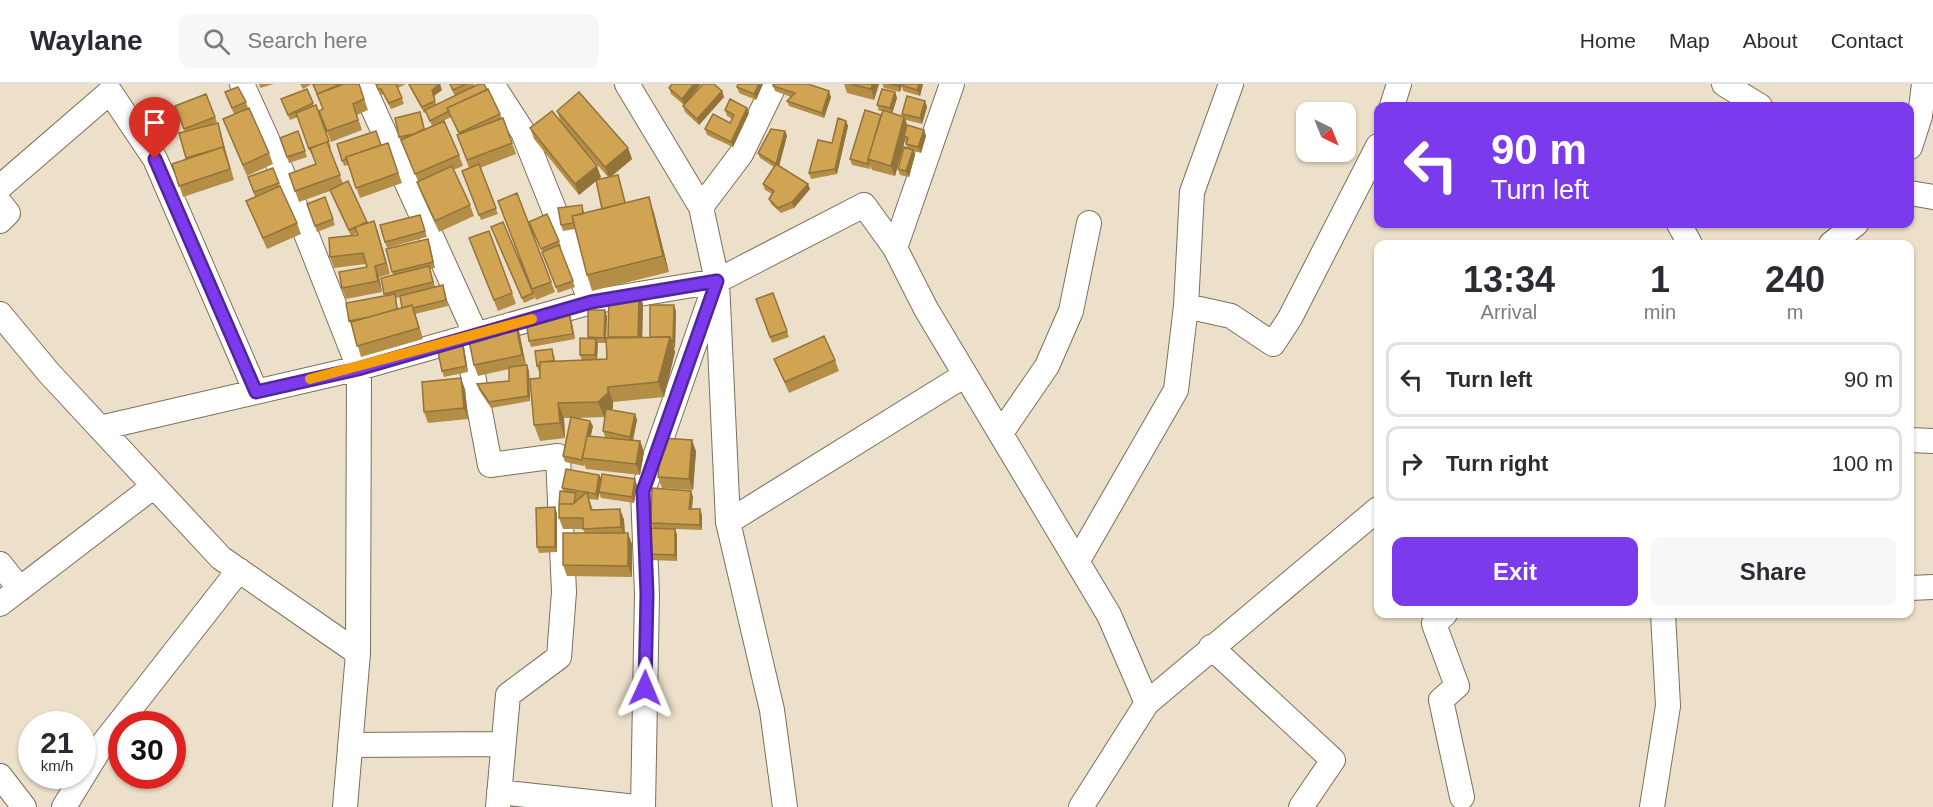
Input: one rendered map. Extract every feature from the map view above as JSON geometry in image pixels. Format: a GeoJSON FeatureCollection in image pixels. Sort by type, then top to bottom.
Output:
{"type":"FeatureCollection","features":[{"type":"Feature","properties":{"kind":"street"},"geometry":{"type":"LineString","coordinates":[[242,84],[281,170],[358,369],[358,653],[345,807]]}},
{"type":"Feature","properties":{"kind":"street"},"geometry":{"type":"LineString","coordinates":[[362,84],[471,337],[490,465],[558,456],[564,592],[559,657],[508,695],[499,799],[636,807]]}},
{"type":"Feature","properties":{"kind":"street"},"geometry":{"type":"LineString","coordinates":[[492,84],[523,132],[591,302]]}},
{"type":"Feature","properties":{"kind":"street"},"geometry":{"type":"LineString","coordinates":[[701,207],[741,154],[775,84]]}},
{"type":"Feature","properties":{"kind":"street"},"geometry":{"type":"LineString","coordinates":[[895,248],[952,84]]}},
{"type":"Feature","properties":{"kind":"street"},"geometry":{"type":"LineString","coordinates":[[1077,562],[1176,390],[1186,306],[1192,192],[1231,84]]}},
{"type":"Feature","properties":{"kind":"street"},"geometry":{"type":"LineString","coordinates":[[1393,102],[1400,84]]}},
{"type":"Feature","properties":{"kind":"street"},"geometry":{"type":"LineString","coordinates":[[1724,84],[1753,102]]}},
{"type":"Feature","properties":{"kind":"street"},"geometry":{"type":"LineString","coordinates":[[1914,135],[1920,116],[1924,84]]}},
{"type":"Feature","properties":{"kind":"street"},"geometry":{"type":"LineString","coordinates":[[633,87],[701,207],[717,281],[728,522],[772,710],[785,807]]}},
{"type":"Feature","properties":{"kind":"street"},"geometry":{"type":"LineString","coordinates":[[0,187],[110,93],[155,159],[256,392]]}},
{"type":"Feature","properties":{"kind":"street"},"geometry":{"type":"LineString","coordinates":[[1186,306],[1231,316],[1273,344],[1290,318],[1374,154]]}},
{"type":"Feature","properties":{"kind":"street"},"geometry":{"type":"LineString","coordinates":[[1914,194],[1933,197]]}},
{"type":"Feature","properties":{"kind":"street"},"geometry":{"type":"LineString","coordinates":[[0,203],[8,213],[0,221]]}},
{"type":"Feature","properties":{"kind":"street"},"geometry":{"type":"LineString","coordinates":[[100,428],[358,369],[591,302],[717,281],[864,205],[895,248],[965,375],[1108,615],[1147,703]]}},
{"type":"Feature","properties":{"kind":"street"},"geometry":{"type":"LineString","coordinates":[[1001,434],[1047,366],[1071,311],[1089,223]]}},
{"type":"Feature","properties":{"kind":"street"},"geometry":{"type":"LineString","coordinates":[[1836,240],[1851,228]]}},
{"type":"Feature","properties":{"kind":"street"},"geometry":{"type":"LineString","coordinates":[[643,807],[647,594],[643,491],[717,281]]}},
{"type":"Feature","properties":{"kind":"street"},"geometry":{"type":"LineString","coordinates":[[0,314],[49,373],[221,558],[358,653]]}},
{"type":"Feature","properties":{"kind":"street"},"geometry":{"type":"LineString","coordinates":[[728,522],[965,375]]}},
{"type":"Feature","properties":{"kind":"street"},"geometry":{"type":"LineString","coordinates":[[1914,440],[1933,441]]}},
{"type":"Feature","properties":{"kind":"street"},"geometry":{"type":"LineString","coordinates":[[0,604],[154,486]]}},
{"type":"Feature","properties":{"kind":"street"},"geometry":{"type":"LineString","coordinates":[[1081,807],[1147,703],[1374,512]]}},
{"type":"Feature","properties":{"kind":"street"},"geometry":{"type":"LineString","coordinates":[[0,564],[20,589]]}},
{"type":"Feature","properties":{"kind":"street"},"geometry":{"type":"LineString","coordinates":[[64,807],[102,745],[239,570]]}},
{"type":"Feature","properties":{"kind":"street"},"geometry":{"type":"LineString","coordinates":[[1914,588],[1933,587]]}},
{"type":"Feature","properties":{"kind":"street"},"geometry":{"type":"LineString","coordinates":[[1441,618],[1434,624],[1457,686],[1441,700],[1462,797]]}},
{"type":"Feature","properties":{"kind":"street"},"geometry":{"type":"LineString","coordinates":[[1652,807],[1668,706],[1663,618]]}},
{"type":"Feature","properties":{"kind":"street"},"geometry":{"type":"LineString","coordinates":[[1211,647],[1333,760],[1301,807]]}},
{"type":"Feature","properties":{"kind":"street"},"geometry":{"type":"LineString","coordinates":[[350,746],[503,744]]}},
{"type":"Feature","properties":{"kind":"street"},"geometry":{"type":"LineString","coordinates":[[0,776],[24,807]]}},
{"type":"Feature","properties":{"kind":"building"},"geometry":{"type":"Polygon","coordinates":[[[313,84],[341,84],[317,94],[313,84]]]}},
{"type":"Feature","properties":{"kind":"building"},"geometry":{"type":"Polygon","coordinates":[[[344,84],[359,84],[364,99],[353,104],[358,120],[327,131],[319,111],[323,109],[317,94],[344,84]]]}},
{"type":"Feature","properties":{"kind":"building"},"geometry":{"type":"Polygon","coordinates":[[[376,84],[396,84],[402,98],[389,103],[376,84]]]}},
{"type":"Feature","properties":{"kind":"building"},"geometry":{"type":"Polygon","coordinates":[[[409,84],[440,84],[432,90],[435,101],[422,107],[409,84]]]}},
{"type":"Feature","properties":{"kind":"building"},"geometry":{"type":"Polygon","coordinates":[[[450,84],[466,84],[453,90],[450,84]]]}},
{"type":"Feature","properties":{"kind":"building"},"geometry":{"type":"Polygon","coordinates":[[[479,84],[484,84],[487,90],[447,108],[449,111],[430,121],[425,110],[479,84]]]}},
{"type":"Feature","properties":{"kind":"building"},"geometry":{"type":"Polygon","coordinates":[[[672,84],[694,84],[682,99],[669,88],[672,84]]]}},
{"type":"Feature","properties":{"kind":"building"},"geometry":{"type":"Polygon","coordinates":[[[703,84],[714,84],[722,91],[697,119],[683,106],[703,84]]]}},
{"type":"Feature","properties":{"kind":"building"},"geometry":{"type":"Polygon","coordinates":[[[738,84],[759,84],[754,94],[737,87],[738,84]]]}},
{"type":"Feature","properties":{"kind":"building"},"geometry":{"type":"Polygon","coordinates":[[[773,84],[808,84],[829,91],[822,113],[787,101],[795,93],[773,86],[773,84]]]}},
{"type":"Feature","properties":{"kind":"building"},"geometry":{"type":"Polygon","coordinates":[[[850,84],[872,84],[871,89],[850,84]]]}},
{"type":"Feature","properties":{"kind":"building"},"geometry":{"type":"Polygon","coordinates":[[[902,84],[919,84],[917,90],[902,84]]]}},
{"type":"Feature","properties":{"kind":"building"},"geometry":{"type":"Polygon","coordinates":[[[238,87],[246,102],[232,108],[225,92],[238,87]]]}},
{"type":"Feature","properties":{"kind":"building"},"geometry":{"type":"Polygon","coordinates":[[[307,89],[313,103],[288,115],[281,99],[307,89]]]}},
{"type":"Feature","properties":{"kind":"building"},"geometry":{"type":"Polygon","coordinates":[[[488,89],[500,114],[459,133],[447,108],[488,89]]]}},
{"type":"Feature","properties":{"kind":"building"},"geometry":{"type":"Polygon","coordinates":[[[882,89],[895,92],[890,108],[877,105],[882,89]]]}},
{"type":"Feature","properties":{"kind":"building"},"geometry":{"type":"Polygon","coordinates":[[[579,92],[628,148],[605,167],[557,111],[579,92]]]}},
{"type":"Feature","properties":{"kind":"building"},"geometry":{"type":"Polygon","coordinates":[[[206,94],[215,117],[184,129],[175,106],[206,94]]]}},
{"type":"Feature","properties":{"kind":"building"},"geometry":{"type":"Polygon","coordinates":[[[907,96],[925,101],[920,118],[902,114],[907,96]]]}},
{"type":"Feature","properties":{"kind":"building"},"geometry":{"type":"Polygon","coordinates":[[[730,99],[747,108],[731,142],[705,129],[713,114],[730,123],[734,115],[725,110],[730,99]]]}},
{"type":"Feature","properties":{"kind":"building"},"geometry":{"type":"Polygon","coordinates":[[[316,105],[329,141],[309,149],[296,113],[316,105]]]}},
{"type":"Feature","properties":{"kind":"building"},"geometry":{"type":"Polygon","coordinates":[[[249,108],[269,153],[243,165],[223,119],[249,108]]]}},
{"type":"Feature","properties":{"kind":"building"},"geometry":{"type":"Polygon","coordinates":[[[865,110],[881,115],[868,164],[850,159],[865,110]]]}},
{"type":"Feature","properties":{"kind":"building"},"geometry":{"type":"Polygon","coordinates":[[[883,110],[904,117],[891,166],[868,159],[883,110]]]}},
{"type":"Feature","properties":{"kind":"building"},"geometry":{"type":"Polygon","coordinates":[[[552,111],[597,166],[575,184],[530,128],[552,111]]]}},
{"type":"Feature","properties":{"kind":"building"},"geometry":{"type":"Polygon","coordinates":[[[420,112],[424,129],[399,137],[395,118],[420,112]]]}},
{"type":"Feature","properties":{"kind":"building"},"geometry":{"type":"Polygon","coordinates":[[[503,118],[512,143],[467,160],[457,135],[503,118]]]}},
{"type":"Feature","properties":{"kind":"building"},"geometry":{"type":"Polygon","coordinates":[[[838,118],[846,121],[835,169],[809,173],[818,140],[832,143],[838,118]]]}},
{"type":"Feature","properties":{"kind":"building"},"geometry":{"type":"Polygon","coordinates":[[[444,121],[459,155],[415,174],[401,140],[444,121]]]}},
{"type":"Feature","properties":{"kind":"building"},"geometry":{"type":"Polygon","coordinates":[[[218,123],[224,148],[186,158],[179,133],[218,123]]]}},
{"type":"Feature","properties":{"kind":"building"},"geometry":{"type":"Polygon","coordinates":[[[907,125],[924,130],[918,147],[906,144],[908,138],[904,136],[907,125]]]}},
{"type":"Feature","properties":{"kind":"building"},"geometry":{"type":"Polygon","coordinates":[[[771,129],[785,131],[776,164],[758,153],[771,129]]]}},
{"type":"Feature","properties":{"kind":"building"},"geometry":{"type":"Polygon","coordinates":[[[298,131],[305,151],[287,157],[280,138],[298,131]]]}},
{"type":"Feature","properties":{"kind":"building"},"geometry":{"type":"Polygon","coordinates":[[[376,131],[381,145],[346,157],[342,161],[337,144],[376,131]]]}},
{"type":"Feature","properties":{"kind":"building"},"geometry":{"type":"Polygon","coordinates":[[[327,142],[340,175],[295,191],[289,174],[316,164],[310,148],[327,142]]]}},
{"type":"Feature","properties":{"kind":"building"},"geometry":{"type":"Polygon","coordinates":[[[388,143],[398,173],[356,188],[346,157],[388,143]]]}},
{"type":"Feature","properties":{"kind":"building"},"geometry":{"type":"Polygon","coordinates":[[[223,147],[230,169],[179,186],[172,164],[223,147]]]}},
{"type":"Feature","properties":{"kind":"building"},"geometry":{"type":"Polygon","coordinates":[[[904,147],[913,150],[906,171],[898,169],[904,147]]]}},
{"type":"Feature","properties":{"kind":"building"},"geometry":{"type":"Polygon","coordinates":[[[479,164],[496,208],[479,215],[462,171],[479,164]]]}},
{"type":"Feature","properties":{"kind":"building"},"geometry":{"type":"Polygon","coordinates":[[[776,164],[808,184],[792,202],[778,208],[769,199],[774,191],[763,184],[776,164]]]}},
{"type":"Feature","properties":{"kind":"building"},"geometry":{"type":"Polygon","coordinates":[[[452,166],[470,205],[435,221],[417,182],[452,166]]]}},
{"type":"Feature","properties":{"kind":"building"},"geometry":{"type":"Polygon","coordinates":[[[273,168],[279,183],[254,192],[248,177],[273,168]]]}},
{"type":"Feature","properties":{"kind":"building"},"geometry":{"type":"Polygon","coordinates":[[[618,175],[625,203],[602,209],[596,180],[618,175]]]}},
{"type":"Feature","properties":{"kind":"building"},"geometry":{"type":"Polygon","coordinates":[[[348,181],[367,222],[349,230],[330,190],[348,181]]]}},
{"type":"Feature","properties":{"kind":"building"},"geometry":{"type":"Polygon","coordinates":[[[280,186],[297,223],[263,238],[246,201],[280,186]]]}},
{"type":"Feature","properties":{"kind":"building"},"geometry":{"type":"Polygon","coordinates":[[[517,193],[551,282],[532,289],[498,201],[517,193]]]}},
{"type":"Feature","properties":{"kind":"building"},"geometry":{"type":"Polygon","coordinates":[[[325,197],[333,219],[315,226],[307,204],[325,197]]]}},
{"type":"Feature","properties":{"kind":"building"},"geometry":{"type":"Polygon","coordinates":[[[649,197],[663,256],[587,275],[572,216],[649,197]]]}},
{"type":"Feature","properties":{"kind":"building"},"geometry":{"type":"Polygon","coordinates":[[[582,205],[583,214],[572,216],[574,223],[561,225],[558,208],[582,205]]]}},
{"type":"Feature","properties":{"kind":"building"},"geometry":{"type":"Polygon","coordinates":[[[547,214],[559,241],[541,249],[529,222],[547,214]]]}},
{"type":"Feature","properties":{"kind":"building"},"geometry":{"type":"Polygon","coordinates":[[[420,215],[425,231],[385,242],[380,225],[420,215]]]}},
{"type":"Feature","properties":{"kind":"building"},"geometry":{"type":"Polygon","coordinates":[[[374,221],[386,263],[375,266],[378,281],[342,288],[339,272],[367,267],[363,253],[330,257],[329,238],[358,235],[355,227],[374,221]]]}},
{"type":"Feature","properties":{"kind":"building"},"geometry":{"type":"Polygon","coordinates":[[[503,222],[533,293],[522,298],[491,227],[503,222]]]}},
{"type":"Feature","properties":{"kind":"building"},"geometry":{"type":"Polygon","coordinates":[[[489,231],[512,293],[494,300],[469,238],[489,231]]]}},
{"type":"Feature","properties":{"kind":"building"},"geometry":{"type":"Polygon","coordinates":[[[428,239],[433,262],[392,272],[386,249],[428,239]]]}},
{"type":"Feature","properties":{"kind":"building"},"geometry":{"type":"Polygon","coordinates":[[[559,245],[573,281],[556,287],[542,252],[559,245]]]}},
{"type":"Feature","properties":{"kind":"building"},"geometry":{"type":"Polygon","coordinates":[[[429,266],[433,282],[384,294],[381,278],[429,266]]]}},
{"type":"Feature","properties":{"kind":"building"},"geometry":{"type":"Polygon","coordinates":[[[443,285],[446,300],[413,308],[412,305],[402,308],[400,296],[443,285]]]}},
{"type":"Feature","properties":{"kind":"building"},"geometry":{"type":"Polygon","coordinates":[[[609,293],[639,294],[638,337],[608,337],[609,293]]]}},
{"type":"Feature","properties":{"kind":"building"},"geometry":{"type":"Polygon","coordinates":[[[773,293],[787,331],[770,337],[756,299],[773,293]]]}},
{"type":"Feature","properties":{"kind":"building"},"geometry":{"type":"Polygon","coordinates":[[[395,294],[397,309],[349,321],[346,303],[395,294]]]}},
{"type":"Feature","properties":{"kind":"building"},"geometry":{"type":"Polygon","coordinates":[[[412,305],[419,328],[357,346],[351,322],[412,305]]]}},
{"type":"Feature","properties":{"kind":"building"},"geometry":{"type":"Polygon","coordinates":[[[650,305],[674,305],[673,342],[670,337],[650,337],[650,305]]]}},
{"type":"Feature","properties":{"kind":"building"},"geometry":{"type":"Polygon","coordinates":[[[588,310],[605,310],[604,338],[588,337],[588,310]]]}},
{"type":"Feature","properties":{"kind":"building"},"geometry":{"type":"Polygon","coordinates":[[[569,313],[573,334],[529,341],[526,321],[569,313]]]}},
{"type":"Feature","properties":{"kind":"building"},"geometry":{"type":"Polygon","coordinates":[[[515,320],[522,355],[474,365],[467,331],[515,320]]]}},
{"type":"Feature","properties":{"kind":"building"},"geometry":{"type":"Polygon","coordinates":[[[824,336],[835,360],[785,382],[774,359],[824,336]]]}},
{"type":"Feature","properties":{"kind":"building"},"geometry":{"type":"Polygon","coordinates":[[[670,337],[658,382],[608,387],[608,393],[598,402],[558,403],[560,423],[534,425],[530,379],[540,378],[540,362],[607,359],[606,338],[670,337]]]}},
{"type":"Feature","properties":{"kind":"building"},"geometry":{"type":"Polygon","coordinates":[[[580,338],[596,339],[595,355],[580,355],[580,338]]]}},
{"type":"Feature","properties":{"kind":"building"},"geometry":{"type":"Polygon","coordinates":[[[462,341],[466,366],[442,371],[437,347],[462,341]]]}},
{"type":"Feature","properties":{"kind":"building"},"geometry":{"type":"Polygon","coordinates":[[[552,349],[554,361],[540,362],[537,366],[535,351],[552,349]]]}},
{"type":"Feature","properties":{"kind":"building"},"geometry":{"type":"Polygon","coordinates":[[[527,365],[528,396],[489,402],[477,384],[509,381],[509,367],[527,365]]]}},
{"type":"Feature","properties":{"kind":"building"},"geometry":{"type":"Polygon","coordinates":[[[461,378],[464,408],[424,412],[422,382],[461,378]]]}},
{"type":"Feature","properties":{"kind":"building"},"geometry":{"type":"Polygon","coordinates":[[[606,409],[635,414],[630,437],[603,431],[606,409]]]}},
{"type":"Feature","properties":{"kind":"building"},"geometry":{"type":"Polygon","coordinates":[[[571,417],[590,421],[582,460],[563,456],[571,417]]]}},
{"type":"Feature","properties":{"kind":"building"},"geometry":{"type":"Polygon","coordinates":[[[587,436],[640,441],[636,464],[582,458],[587,436]]]}},
{"type":"Feature","properties":{"kind":"building"},"geometry":{"type":"Polygon","coordinates":[[[661,438],[692,440],[689,479],[658,477],[661,438]]]}},
{"type":"Feature","properties":{"kind":"building"},"geometry":{"type":"Polygon","coordinates":[[[566,469],[599,475],[596,494],[562,488],[566,469]]]}},
{"type":"Feature","properties":{"kind":"building"},"geometry":{"type":"Polygon","coordinates":[[[602,474],[635,479],[632,497],[599,492],[602,474]]]}},
{"type":"Feature","properties":{"kind":"building"},"geometry":{"type":"Polygon","coordinates":[[[652,488],[691,491],[689,509],[700,509],[700,525],[651,523],[652,488]]]}},
{"type":"Feature","properties":{"kind":"building"},"geometry":{"type":"Polygon","coordinates":[[[560,491],[576,493],[574,503],[559,504],[560,491]]]}},
{"type":"Feature","properties":{"kind":"building"},"geometry":{"type":"Polygon","coordinates":[[[587,492],[591,510],[620,509],[621,527],[583,529],[583,518],[559,518],[559,504],[573,504],[587,492]]]}},
{"type":"Feature","properties":{"kind":"building"},"geometry":{"type":"Polygon","coordinates":[[[555,507],[555,547],[537,547],[536,508],[555,507]]]}},
{"type":"Feature","properties":{"kind":"building"},"geometry":{"type":"Polygon","coordinates":[[[646,528],[675,529],[675,555],[646,554],[646,528]]]}},
{"type":"Feature","properties":{"kind":"building"},"geometry":{"type":"Polygon","coordinates":[[[563,533],[628,533],[628,566],[563,565],[563,533]]]}},
{"type":"Feature","properties":{"kind":"slow traffic"},"geometry":{"type":"LineString","coordinates":[[310,379],[358,369],[532,319]]}},
{"type":"Feature","properties":{"kind":"route"},"geometry":{"type":"LineString","coordinates":[[155,159],[256,392],[358,369],[591,302],[717,281],[643,491],[647,594],[645,688]]}}]}
